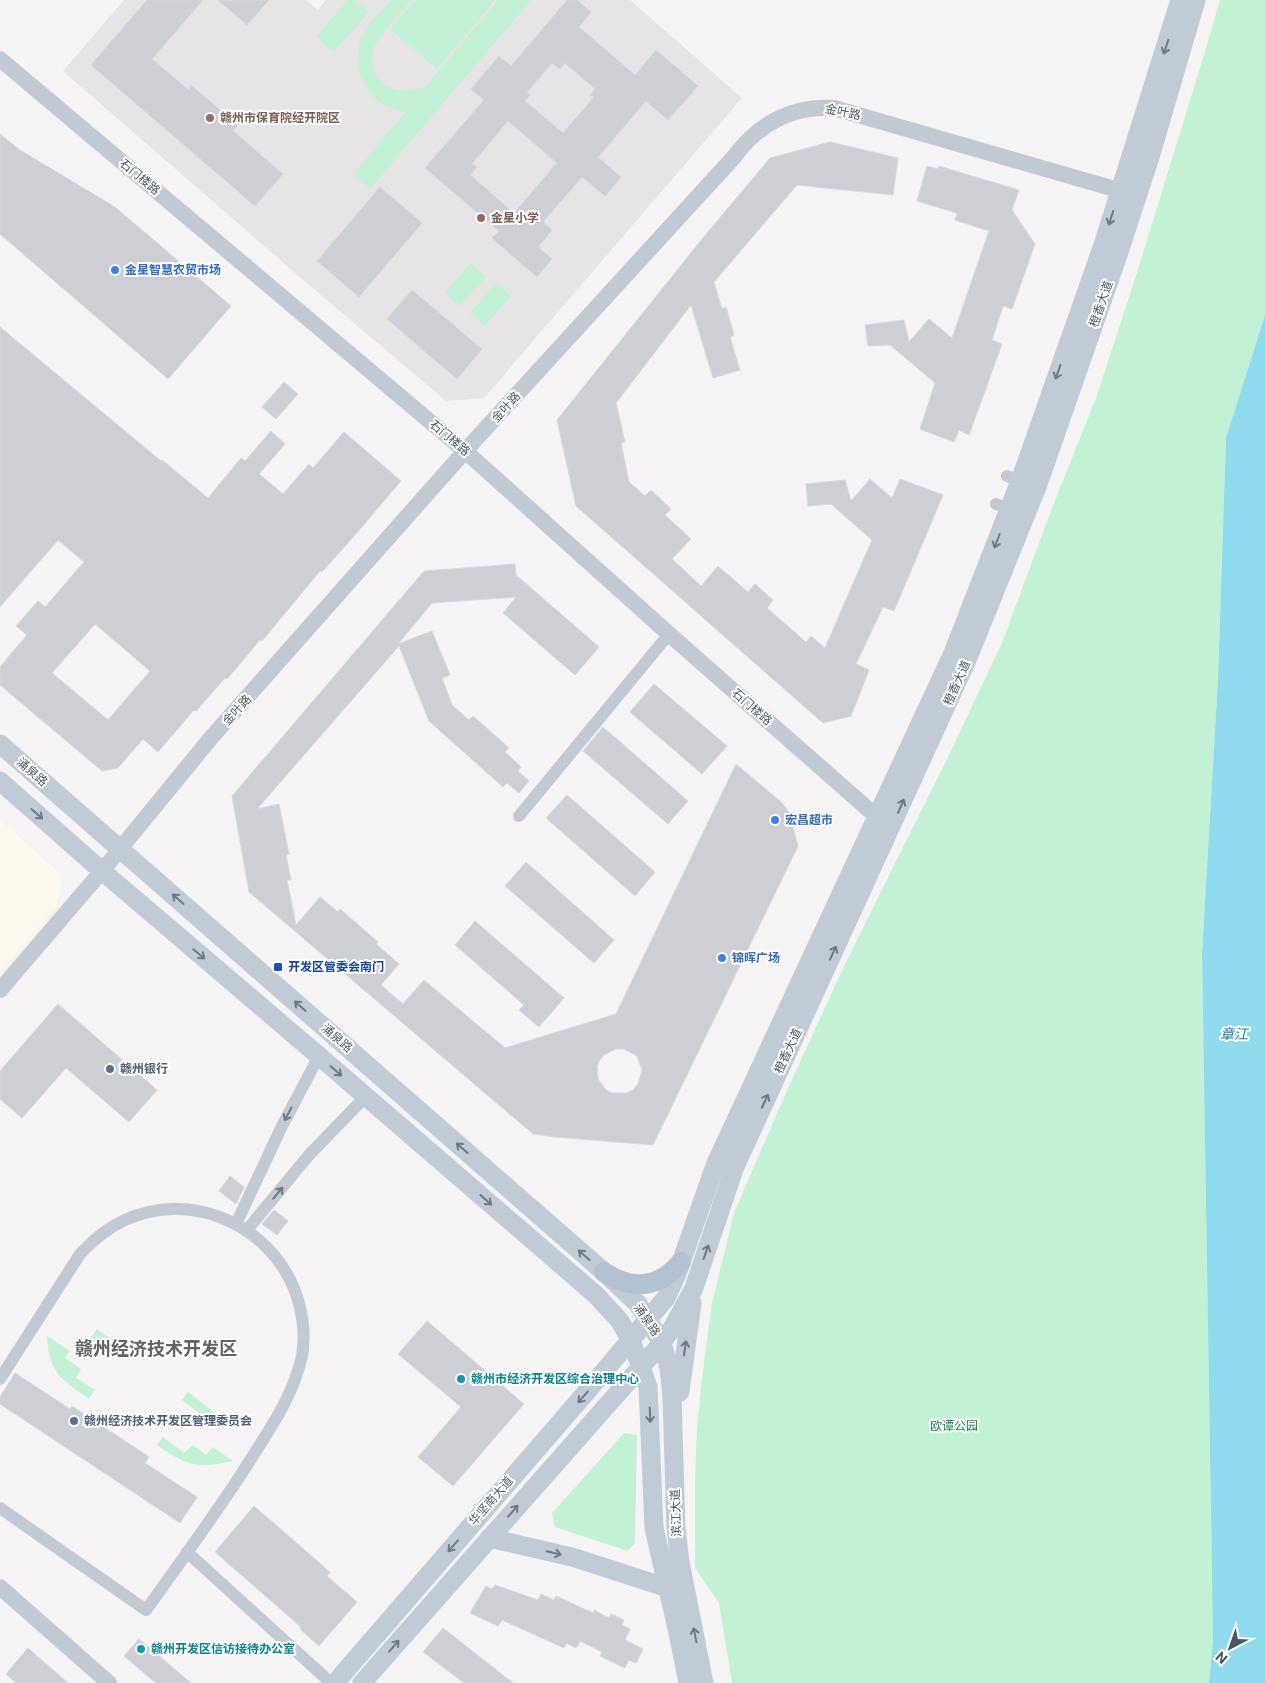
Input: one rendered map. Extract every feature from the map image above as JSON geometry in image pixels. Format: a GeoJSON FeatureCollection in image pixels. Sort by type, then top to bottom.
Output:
{"type":"FeatureCollection","features":[{"type":"Feature","properties":{"kind":"main road","name":"橙香大道"},"geometry":{"type":"LineString","coordinates":[[648,1320],[666,1298],[681,1262],[716,1163],[884,822],[967,660],[1037,487],[1120,252],[1129,193],[1180,0]]}},
{"type":"Feature","properties":{"kind":"main road","name":"橙香大道"},"geometry":{"type":"LineString","coordinates":[[662,1342],[674,1325],[694,1288],[734,1169],[884,822],[953,653],[1003,506],[1129,193],[1196,0]]}},
{"type":"Feature","properties":{"kind":"main road","name":"涌泉路"},"geometry":{"type":"LineString","coordinates":[[0,744],[604,1272],[638,1304],[662,1342]]}},
{"type":"Feature","properties":{"kind":"main road","name":"涌泉路"},"geometry":{"type":"LineString","coordinates":[[0,781],[606,1304],[619,1320],[630,1340],[641,1368]]}},
{"type":"Feature","properties":{"kind":"main road"},"geometry":{"type":"LineString","coordinates":[[604,1272],[621,1282],[641,1285],[660,1280],[675,1270],[681,1262]]}},
{"type":"Feature","properties":{"kind":"main road"},"geometry":{"type":"LineString","coordinates":[[675,1466],[682,1372],[694,1288]]}},
{"type":"Feature","properties":{"kind":"main road","name":"华坚南大道"},"geometry":{"type":"LineString","coordinates":[[333,1683],[648,1320]]}},
{"type":"Feature","properties":{"kind":"main road","name":"华坚南大道"},"geometry":{"type":"LineString","coordinates":[[362,1683],[662,1342]]}},
{"type":"Feature","properties":{"kind":"main road","name":"滨江大道"},"geometry":{"type":"LineString","coordinates":[[662,1342],[669,1368],[675,1466],[676,1528],[680,1562],[704,1683]]}},
{"type":"Feature","properties":{"kind":"main road","name":"滨江大道"},"geometry":{"type":"LineString","coordinates":[[641,1368],[648,1387],[650,1410],[654,1528],[688,1683]]}},
{"type":"Feature","properties":{"kind":"main road"},"geometry":{"type":"LineString","coordinates":[[489,1538],[572,1557],[668,1588]]}},
{"type":"Feature","properties":{"kind":"street","name":"石门楼路"},"geometry":{"type":"LineString","coordinates":[[0,59],[465,451],[669,634],[884,822]]}},
{"type":"Feature","properties":{"kind":"street","name":"金叶路"},"geometry":{"type":"LineString","coordinates":[[0,990],[102,871],[210,739],[465,451],[759,129],[782,116],[807,108],[834,108],[1129,193]]}},
{"type":"Feature","properties":{"kind":"street"},"geometry":{"type":"LineString","coordinates":[[518,816],[669,634]]}},
{"type":"Feature","properties":{"kind":"street"},"geometry":{"type":"LineString","coordinates":[[242,1227],[282,1126],[319,1056]]}},
{"type":"Feature","properties":{"kind":"street"},"geometry":{"type":"LineString","coordinates":[[242,1227],[366,1096]]}},
{"type":"Feature","properties":{"kind":"street"},"geometry":{"type":"LineString","coordinates":[[0,1379],[71,1265],[90,1244],[112,1227],[125,1220],[153,1211],[183,1209],[214,1214],[242,1227],[271,1252],[289,1278],[298,1300],[302,1322],[302,1353],[294,1383],[285,1404],[234,1485],[146,1610],[0,1508]]}},
{"type":"Feature","properties":{"kind":"street"},"geometry":{"type":"LineString","coordinates":[[187,1552],[333,1683]]}},
{"type":"Feature","properties":{"kind":"street"},"geometry":{"type":"LineString","coordinates":[[0,1587],[109,1683]]}},
{"type":"Feature","properties":{"kind":"shaded area","name":"金星小学"},"geometry":{"type":"Polygon","coordinates":[[[124,0],[306,0],[318,10],[326,0],[630,0],[742,98],[484,398],[446,401],[302,279],[63,71],[124,0]]]}},
{"type":"Feature","properties":{"kind":"shaded area"},"geometry":{"type":"Polygon","coordinates":[[[0,820],[63,876],[57,906],[0,972],[0,820]]]}},
{"type":"Feature","properties":{"kind":"green space"},"geometry":{"type":"Polygon","coordinates":[[[348,0],[355,0],[369,12],[334,52],[316,36],[348,0]]]}},
{"type":"Feature","properties":{"kind":"green space"},"geometry":{"type":"Polygon","coordinates":[[[391,0],[412,0],[376,43],[372,61],[374,71],[379,79],[396,89],[406,91],[427,85],[498,0],[531,0],[370,189],[353,174],[406,112],[387,106],[370,93],[360,75],[358,65],[360,43],[364,33],[391,0]]]}},
{"type":"Feature","properties":{"kind":"green space"},"geometry":{"type":"Polygon","coordinates":[[[415,0],[495,0],[437,69],[390,29],[415,0]]]}},
{"type":"Feature","properties":{"kind":"green space","name":"欧谭公园"},"geometry":{"type":"Polygon","coordinates":[[[1220,0],[1265,0],[1265,315],[1226,438],[1218,679],[1202,954],[1213,1640],[1209,1683],[732,1683],[719,1603],[695,1568],[695,1479],[697,1428],[712,1303],[734,1213],[788,1088],[846,962],[948,757],[1002,643],[1049,516],[1095,401],[1136,276],[1220,0]]]}},
{"type":"Feature","properties":{"kind":"green space"},"geometry":{"type":"Polygon","coordinates":[[[471,263],[486,277],[460,306],[445,293],[471,263]]]}},
{"type":"Feature","properties":{"kind":"green space"},"geometry":{"type":"Polygon","coordinates":[[[496,283],[511,296],[485,326],[470,313],[496,283]]]}},
{"type":"Feature","properties":{"kind":"green space"},"geometry":{"type":"Polygon","coordinates":[[[97,1329],[126,1349],[119,1358],[90,1339],[97,1329]]]}},
{"type":"Feature","properties":{"kind":"green space"},"geometry":{"type":"Polygon","coordinates":[[[47,1336],[70,1351],[65,1358],[81,1369],[76,1378],[95,1390],[89,1399],[58,1374],[50,1359],[47,1336]]]}},
{"type":"Feature","properties":{"kind":"green space"},"geometry":{"type":"Polygon","coordinates":[[[188,1392],[214,1412],[208,1420],[182,1400],[188,1392]]]}},
{"type":"Feature","properties":{"kind":"green space"},"geometry":{"type":"Polygon","coordinates":[[[624,1433],[637,1435],[635,1543],[628,1551],[555,1527],[552,1513],[624,1433]]]}},
{"type":"Feature","properties":{"kind":"green space"},"geometry":{"type":"Polygon","coordinates":[[[163,1437],[184,1453],[193,1445],[206,1455],[213,1447],[233,1461],[210,1465],[193,1464],[157,1445],[163,1437]]]}},
{"type":"Feature","properties":{"kind":"water","name":"章江"},"geometry":{"type":"Polygon","coordinates":[[[1265,315],[1265,1683],[1209,1683],[1213,1640],[1202,954],[1218,679],[1226,438],[1265,315]]]}},
{"type":"Feature","properties":{"kind":"building"},"geometry":{"type":"Polygon","coordinates":[[[147,0],[203,0],[152,59],[189,90],[191,85],[238,125],[233,131],[283,174],[255,206],[91,65],[147,0]]]}},
{"type":"Feature","properties":{"kind":"building"},"geometry":{"type":"Polygon","coordinates":[[[218,0],[269,0],[247,25],[218,0]]]}},
{"type":"Feature","properties":{"kind":"building"},"geometry":{"type":"Polygon","coordinates":[[[567,0],[577,0],[591,12],[579,27],[635,75],[656,50],[698,86],[668,120],[646,101],[598,157],[621,177],[605,196],[582,177],[543,222],[552,230],[538,247],[552,259],[537,277],[492,238],[499,231],[425,168],[484,100],[471,89],[499,56],[511,66],[567,0]],[[552,63],[527,92],[530,95],[525,101],[563,133],[594,97],[590,95],[595,89],[565,63],[560,69],[552,63]],[[508,121],[472,164],[477,167],[470,175],[514,213],[557,163],[508,121]]]}},
{"type":"Feature","properties":{"kind":"building","name":"金星智慧农贸市场"},"geometry":{"type":"Polygon","coordinates":[[[0,134],[20,150],[115,207],[231,306],[168,379],[0,234],[0,134]]]}},
{"type":"Feature","properties":{"kind":"building"},"geometry":{"type":"Polygon","coordinates":[[[830,142],[898,158],[893,195],[797,185],[714,282],[722,309],[726,307],[734,335],[730,337],[740,370],[713,378],[691,305],[616,403],[625,442],[621,443],[629,482],[645,496],[651,490],[671,509],[665,515],[691,539],[672,559],[701,586],[718,566],[748,592],[755,584],[773,600],[767,608],[806,642],[811,636],[825,648],[872,540],[831,504],[808,506],[806,484],[845,480],[851,501],[870,479],[892,498],[900,479],[943,495],[894,611],[883,607],[856,664],[869,670],[851,716],[823,723],[576,506],[557,420],[702,239],[770,158],[830,142]]]}},
{"type":"Feature","properties":{"kind":"building"},"geometry":{"type":"Polygon","coordinates":[[[927,166],[938,169],[939,166],[1019,190],[1012,210],[1035,244],[1012,309],[1003,306],[992,340],[1002,344],[969,435],[959,430],[954,442],[920,429],[935,383],[890,345],[868,346],[865,325],[904,320],[909,342],[929,319],[952,338],[989,231],[955,220],[957,213],[917,201],[927,166]]]}},
{"type":"Feature","properties":{"kind":"building"},"geometry":{"type":"Polygon","coordinates":[[[380,187],[422,223],[359,297],[317,261],[380,187]]]}},
{"type":"Feature","properties":{"kind":"building"},"geometry":{"type":"Polygon","coordinates":[[[412,290],[482,349],[457,379],[387,319],[412,290]]]}},
{"type":"Feature","properties":{"kind":"building"},"geometry":{"type":"Polygon","coordinates":[[[0,327],[208,498],[241,458],[245,461],[271,431],[285,444],[259,474],[283,494],[309,464],[313,468],[344,432],[401,481],[322,572],[320,571],[262,641],[260,640],[227,679],[225,678],[196,711],[194,710],[158,752],[143,739],[118,768],[102,771],[0,685],[0,667],[27,635],[16,626],[38,601],[45,607],[84,562],[58,540],[0,607],[0,327]],[[95,624],[52,673],[108,720],[150,671],[95,624]]]}},
{"type":"Feature","properties":{"kind":"building"},"geometry":{"type":"Polygon","coordinates":[[[284,382],[298,394],[276,419],[262,407],[284,382]]]}},
{"type":"Feature","properties":{"kind":"building"},"geometry":{"type":"Polygon","coordinates":[[[515,564],[516,575],[599,647],[575,675],[503,613],[516,597],[432,603],[398,644],[432,631],[450,675],[442,678],[452,705],[469,720],[473,716],[509,748],[505,752],[521,767],[518,771],[529,781],[519,793],[507,783],[503,787],[429,721],[399,646],[257,809],[279,804],[289,854],[286,855],[291,880],[287,880],[296,925],[320,897],[338,912],[340,909],[378,942],[376,944],[399,964],[381,985],[403,1004],[424,980],[505,1048],[616,1014],[736,764],[781,802],[789,812],[798,846],[653,1145],[533,1134],[249,892],[232,796],[424,571],[515,564]],[[616,1049],[604,1055],[597,1066],[598,1079],[606,1090],[612,1093],[627,1093],[633,1090],[638,1084],[642,1070],[637,1056],[624,1049],[616,1049]]]}},
{"type":"Feature","properties":{"kind":"building"},"geometry":{"type":"Polygon","coordinates":[[[654,684],[727,746],[702,774],[630,712],[654,684]]]}},
{"type":"Feature","properties":{"kind":"building"},"geometry":{"type":"Polygon","coordinates":[[[603,727],[688,801],[668,824],[583,751],[603,727]]]}},
{"type":"Feature","properties":{"kind":"building"},"geometry":{"type":"Polygon","coordinates":[[[567,795],[655,872],[635,896],[546,818],[567,795]]]}},
{"type":"Feature","properties":{"kind":"building"},"geometry":{"type":"Polygon","coordinates":[[[526,862],[614,940],[594,963],[505,886],[526,862]]]}},
{"type":"Feature","properties":{"kind":"building"},"geometry":{"type":"Polygon","coordinates":[[[475,921],[564,998],[539,1027],[519,1010],[524,1005],[455,945],[475,921]]]}},
{"type":"Feature","properties":{"kind":"building"},"geometry":{"type":"Polygon","coordinates":[[[58,1004],[157,1090],[129,1122],[66,1068],[22,1118],[0,1099],[0,1071],[58,1004]]]}},
{"type":"Feature","properties":{"kind":"building"},"geometry":{"type":"Polygon","coordinates":[[[230,1176],[244,1187],[236,1204],[219,1191],[230,1176]]]}},
{"type":"Feature","properties":{"kind":"building"},"geometry":{"type":"Polygon","coordinates":[[[274,1210],[288,1221],[277,1235],[262,1224],[274,1210]]]}},
{"type":"Feature","properties":{"kind":"building","name":"赣州市经济开发区综合治理中心"},"geometry":{"type":"Polygon","coordinates":[[[427,1321],[524,1404],[453,1486],[418,1457],[461,1407],[398,1354],[427,1321]]]}},
{"type":"Feature","properties":{"kind":"building"},"geometry":{"type":"Polygon","coordinates":[[[15,1373],[70,1409],[72,1406],[149,1457],[145,1463],[197,1497],[180,1523],[0,1404],[0,1397],[15,1373]]]}},
{"type":"Feature","properties":{"kind":"building"},"geometry":{"type":"Polygon","coordinates":[[[254,1506],[330,1572],[327,1576],[357,1602],[319,1646],[300,1629],[301,1627],[215,1552],[254,1506]]]}},
{"type":"Feature","properties":{"kind":"building"},"geometry":{"type":"Polygon","coordinates":[[[495,1585],[538,1600],[541,1594],[554,1600],[556,1596],[593,1613],[594,1610],[609,1618],[611,1614],[624,1620],[622,1625],[630,1629],[625,1640],[643,1649],[636,1663],[629,1660],[625,1668],[600,1656],[602,1652],[580,1641],[576,1648],[566,1643],[564,1648],[502,1620],[498,1626],[470,1613],[486,1586],[492,1589],[495,1585]]]}},
{"type":"Feature","properties":{"kind":"building"},"geometry":{"type":"Polygon","coordinates":[[[443,1628],[513,1683],[464,1683],[423,1652],[443,1628]]]}},
{"type":"Feature","properties":{"kind":"building","name":"赣州开发区信访接待办公室"},"geometry":{"type":"Polygon","coordinates":[[[139,1639],[191,1683],[156,1683],[124,1656],[139,1639]]]}},
{"type":"Feature","properties":{"kind":"building"},"geometry":{"type":"Polygon","coordinates":[[[28,1648],[68,1683],[16,1683],[6,1674],[28,1648]]]}},
{"type":"Feature","properties":{"kind":"place","name":"赣州市保育院经开院区"},"geometry":{"type":"Point","coordinates":[210,118]}},
{"type":"Feature","properties":{"kind":"place","name":"金星小学"},"geometry":{"type":"Point","coordinates":[481,218]}},
{"type":"Feature","properties":{"kind":"place","name":"金星智慧农贸市场"},"geometry":{"type":"Point","coordinates":[115,270]}},
{"type":"Feature","properties":{"kind":"place","name":"宏昌超市"},"geometry":{"type":"Point","coordinates":[775,820]}},
{"type":"Feature","properties":{"kind":"place","name":"锦晖广场"},"geometry":{"type":"Point","coordinates":[722,958]}},
{"type":"Feature","properties":{"kind":"place","name":"开发区管委会南门"},"geometry":{"type":"Point","coordinates":[278,967]}},
{"type":"Feature","properties":{"kind":"place","name":"赣州银行"},"geometry":{"type":"Point","coordinates":[110,1069]}},
{"type":"Feature","properties":{"kind":"place","name":"赣州市经济开发区综合治理中心"},"geometry":{"type":"Point","coordinates":[461,1379]}},
{"type":"Feature","properties":{"kind":"place","name":"赣州经济技术开发区管理委员会"},"geometry":{"type":"Point","coordinates":[74,1421]}},
{"type":"Feature","properties":{"kind":"place","name":"赣州开发区信访接待办公室"},"geometry":{"type":"Point","coordinates":[141,1649]}},
{"type":"Feature","properties":{"kind":"district","name":"赣州经济技术开发区"},"geometry":{"type":"Point","coordinates":[156,1349]}}]}
